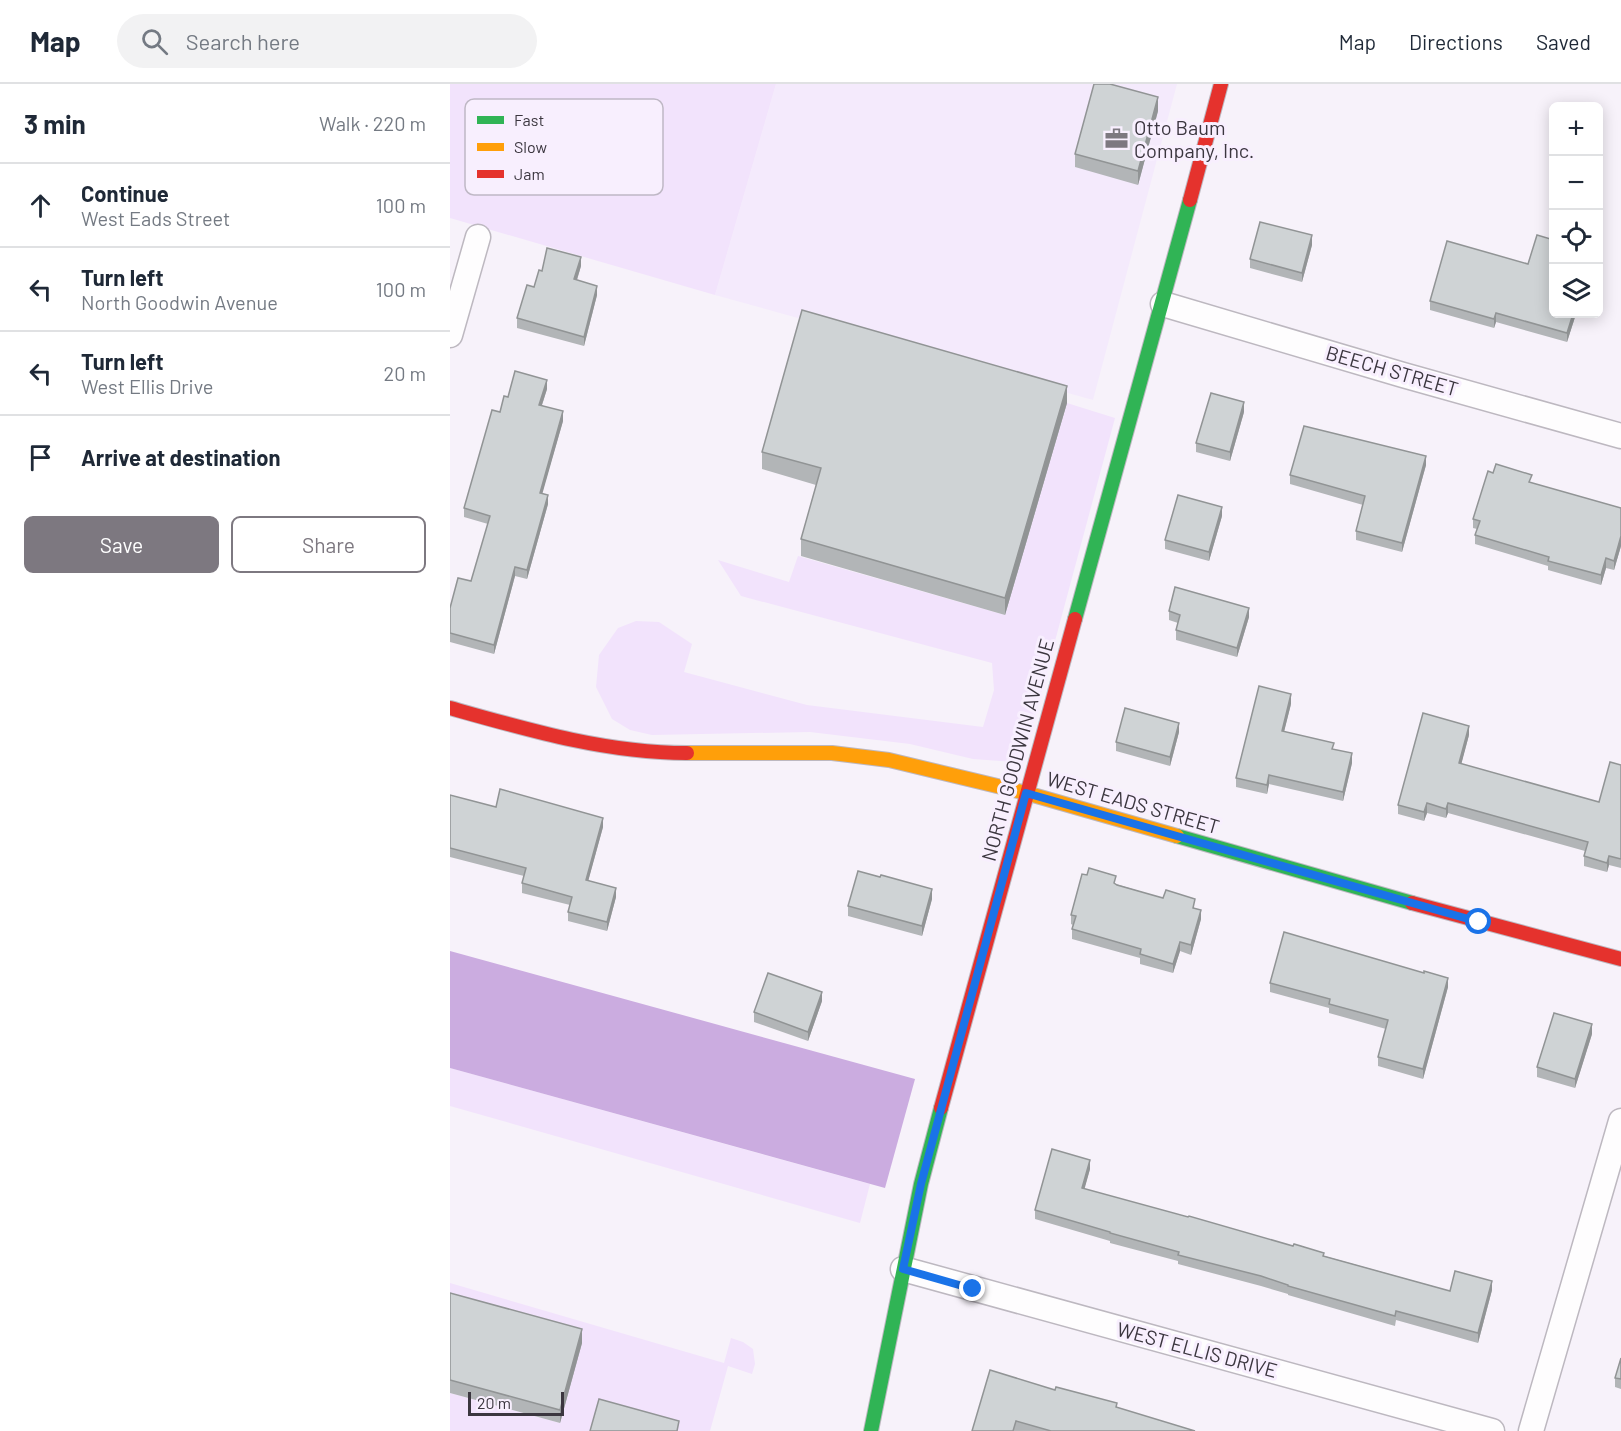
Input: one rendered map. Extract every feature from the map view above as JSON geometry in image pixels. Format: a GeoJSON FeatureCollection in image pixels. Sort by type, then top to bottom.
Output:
{"type":"FeatureCollection","features":[{"type":"Feature","properties":{"kind":"street","name":"NORTH GOODWIN AVENUE"},"geometry":{"type":"LineString","coordinates":[[872,1431],[921,1184],[1026,793],[1163,304],[1221,84]]}},
{"type":"Feature","properties":{"kind":"street"},"geometry":{"type":"LineString","coordinates":[[450,335],[478,237]]}},
{"type":"Feature","properties":{"kind":"street","name":"BEECH STREET"},"geometry":{"type":"LineString","coordinates":[[1163,304],[1621,436]]}},
{"type":"Feature","properties":{"kind":"street","name":"WEST EADS STREET"},"geometry":{"type":"LineString","coordinates":[[450,708],[534,732],[619,749],[681,753],[832,753],[890,760],[1026,793],[1479,922],[1621,959]]}},
{"type":"Feature","properties":{"kind":"street"},"geometry":{"type":"LineString","coordinates":[[1531,1431],[1621,1121]]}},
{"type":"Feature","properties":{"kind":"street","name":"WEST ELLIS DRIVE"},"geometry":{"type":"LineString","coordinates":[[903,1269],[1492,1431]]}},
{"type":"Feature","properties":{"kind":"shaded area"},"geometry":{"type":"Polygon","coordinates":[[[450,84],[776,84],[715,295],[450,218],[450,84]]]}},
{"type":"Feature","properties":{"kind":"shaded area"},"geometry":{"type":"Polygon","coordinates":[[[776,84],[1177,84],[1093,400],[715,295],[776,84]]]}},
{"type":"Feature","properties":{"kind":"shaded area"},"geometry":{"type":"Polygon","coordinates":[[[1067,403],[1115,418],[1030,734],[1014,762],[973,759],[910,744],[810,732],[652,735],[630,730],[612,719],[596,687],[599,655],[618,628],[636,621],[659,622],[692,644],[684,672],[807,705],[983,727],[994,690],[992,663],[741,596],[718,560],[789,582],[798,556],[1005,615],[1067,403]]]}},
{"type":"Feature","properties":{"kind":"shaded area"},"geometry":{"type":"Polygon","coordinates":[[[450,951],[915,1079],[885,1188],[450,1068],[450,951]]]}},
{"type":"Feature","properties":{"kind":"shaded area"},"geometry":{"type":"Polygon","coordinates":[[[450,1068],[870,1184],[860,1223],[450,1106],[450,1068]]]}},
{"type":"Feature","properties":{"kind":"shaded area"},"geometry":{"type":"Polygon","coordinates":[[[450,1283],[724,1363],[731,1338],[753,1349],[755,1364],[752,1374],[728,1366],[710,1431],[450,1431],[450,1393],[560,1423],[450,1306],[450,1283]]]}},
{"type":"Feature","properties":{"kind":"building","name":"Otto Baum Company, Inc."},"geometry":{"type":"Polygon","coordinates":[[[1094,84],[1110,84],[1158,97],[1138,171],[1075,154],[1094,84]]]}},
{"type":"Feature","properties":{"kind":"building"},"geometry":{"type":"Polygon","coordinates":[[[1260,222],[1312,235],[1302,273],[1250,259],[1260,222]]]}},
{"type":"Feature","properties":{"kind":"building"},"geometry":{"type":"Polygon","coordinates":[[[1537,235],[1549,239],[1549,318],[1572,318],[1567,333],[1496,313],[1494,319],[1430,301],[1447,241],[1528,264],[1537,235]]]}},
{"type":"Feature","properties":{"kind":"building"},"geometry":{"type":"Polygon","coordinates":[[[547,248],[581,257],[574,279],[597,286],[584,337],[517,318],[527,285],[534,287],[539,270],[542,271],[547,248]]]}},
{"type":"Feature","properties":{"kind":"building"},"geometry":{"type":"Polygon","coordinates":[[[802,310],[1067,386],[1005,598],[801,539],[821,468],[762,452],[802,310]]]}},
{"type":"Feature","properties":{"kind":"building"},"geometry":{"type":"Polygon","coordinates":[[[515,371],[547,380],[539,405],[563,411],[540,493],[548,495],[527,570],[515,567],[494,645],[450,633],[450,608],[458,578],[471,581],[490,516],[464,508],[492,410],[500,412],[504,396],[508,397],[515,371]]]}},
{"type":"Feature","properties":{"kind":"building"},"geometry":{"type":"Polygon","coordinates":[[[1211,393],[1244,402],[1230,452],[1196,443],[1211,393]]]}},
{"type":"Feature","properties":{"kind":"building"},"geometry":{"type":"Polygon","coordinates":[[[1304,426],[1426,456],[1402,543],[1356,531],[1365,496],[1290,475],[1304,426]]]}},
{"type":"Feature","properties":{"kind":"building"},"geometry":{"type":"Polygon","coordinates":[[[1496,464],[1532,475],[1529,482],[1621,508],[1621,536],[1614,561],[1606,558],[1601,575],[1548,561],[1549,557],[1475,535],[1480,521],[1473,519],[1488,471],[1493,473],[1496,464]]]}},
{"type":"Feature","properties":{"kind":"building"},"geometry":{"type":"Polygon","coordinates":[[[1178,495],[1222,507],[1209,552],[1165,540],[1178,495]]]}},
{"type":"Feature","properties":{"kind":"building"},"geometry":{"type":"Polygon","coordinates":[[[1175,587],[1249,608],[1237,648],[1176,630],[1180,615],[1169,611],[1175,587]]]}},
{"type":"Feature","properties":{"kind":"building"},"geometry":{"type":"Polygon","coordinates":[[[1259,686],[1291,694],[1282,731],[1334,743],[1332,749],[1352,753],[1343,792],[1269,775],[1267,785],[1236,778],[1259,686]]]}},
{"type":"Feature","properties":{"kind":"building"},"geometry":{"type":"Polygon","coordinates":[[[1125,708],[1179,723],[1170,757],[1116,742],[1125,708]]]}},
{"type":"Feature","properties":{"kind":"building"},"geometry":{"type":"Polygon","coordinates":[[[1423,713],[1469,726],[1459,763],[1599,802],[1610,762],[1621,765],[1621,859],[1609,856],[1607,863],[1584,856],[1588,842],[1448,803],[1446,809],[1427,803],[1424,812],[1398,805],[1423,713]]]}},
{"type":"Feature","properties":{"kind":"building"},"geometry":{"type":"Polygon","coordinates":[[[500,789],[603,818],[586,880],[616,888],[607,922],[568,912],[572,897],[522,883],[526,868],[450,848],[450,795],[496,807],[500,789]]]}},
{"type":"Feature","properties":{"kind":"building"},"geometry":{"type":"Polygon","coordinates":[[[1089,868],[1116,876],[1114,883],[1117,885],[1163,898],[1166,890],[1195,899],[1193,908],[1201,910],[1191,945],[1180,942],[1173,964],[1140,954],[1141,949],[1072,929],[1076,916],[1071,915],[1082,874],[1087,875],[1089,868]]]}},
{"type":"Feature","properties":{"kind":"building"},"geometry":{"type":"Polygon","coordinates":[[[858,871],[932,889],[922,926],[848,906],[858,871]]]}},
{"type":"Feature","properties":{"kind":"building"},"geometry":{"type":"Polygon","coordinates":[[[1284,932],[1448,978],[1423,1069],[1378,1057],[1388,1020],[1329,1004],[1330,999],[1270,983],[1284,932]]]}},
{"type":"Feature","properties":{"kind":"building"},"geometry":{"type":"Polygon","coordinates":[[[768,973],[822,992],[808,1032],[754,1012],[768,973]]]}},
{"type":"Feature","properties":{"kind":"building"},"geometry":{"type":"Polygon","coordinates":[[[1554,1013],[1592,1024],[1575,1079],[1537,1067],[1554,1013]]]}},
{"type":"Feature","properties":{"kind":"building"},"geometry":{"type":"Polygon","coordinates":[[[1052,1149],[1090,1160],[1082,1188],[1293,1246],[1294,1244],[1324,1253],[1323,1256],[1450,1291],[1455,1271],[1492,1281],[1478,1333],[1396,1311],[1395,1316],[1288,1286],[1261,1276],[1178,1255],[1179,1252],[1035,1210],[1052,1149]]]}},
{"type":"Feature","properties":{"kind":"building"},"geometry":{"type":"Polygon","coordinates":[[[450,1293],[582,1329],[560,1410],[450,1380],[450,1293]]]}},
{"type":"Feature","properties":{"kind":"building"},"geometry":{"type":"Polygon","coordinates":[[[1621,1358],[1621,1379],[1615,1378],[1621,1358]]]}},
{"type":"Feature","properties":{"kind":"building"},"geometry":{"type":"Polygon","coordinates":[[[990,1370],[1055,1390],[1056,1387],[1117,1403],[1116,1407],[1195,1431],[1051,1431],[1016,1421],[1013,1431],[972,1431],[990,1370]]]}},
{"type":"Feature","properties":{"kind":"building"},"geometry":{"type":"Polygon","coordinates":[[[599,1399],[679,1421],[677,1431],[590,1431],[599,1399]]]}},
{"type":"Feature","properties":{"kind":"traffic: fast"},"geometry":{"type":"LineString","coordinates":[[1075,619],[1190,200]]}},
{"type":"Feature","properties":{"kind":"traffic: fast"},"geometry":{"type":"LineString","coordinates":[[1177,836],[1412,903]]}},
{"type":"Feature","properties":{"kind":"traffic: fast"},"geometry":{"type":"LineString","coordinates":[[871,1431],[921,1184],[941,1108]]}},
{"type":"Feature","properties":{"kind":"traffic: slow"},"geometry":{"type":"LineString","coordinates":[[687,753],[832,753],[889,760],[1026,793],[1177,836]]}},
{"type":"Feature","properties":{"kind":"traffic: jam"},"geometry":{"type":"LineString","coordinates":[[1190,200],[1221,84]]}},
{"type":"Feature","properties":{"kind":"traffic: jam"},"geometry":{"type":"LineString","coordinates":[[941,1108],[1075,619]]}},
{"type":"Feature","properties":{"kind":"traffic: jam"},"geometry":{"type":"LineString","coordinates":[[450,708],[597,745],[687,753]]}},
{"type":"Feature","properties":{"kind":"traffic: jam"},"geometry":{"type":"LineString","coordinates":[[1412,903],[1621,959]]}},
{"type":"Feature","properties":{"kind":"place","name":"Otto Baum Company, Inc."},"geometry":{"type":"Point","coordinates":[1116,139]}},
{"type":"Feature","properties":{"kind":"route"},"geometry":{"type":"LineString","coordinates":[[973,1289],[903,1269],[921,1184],[1026,793],[1479,922]]}}]}
